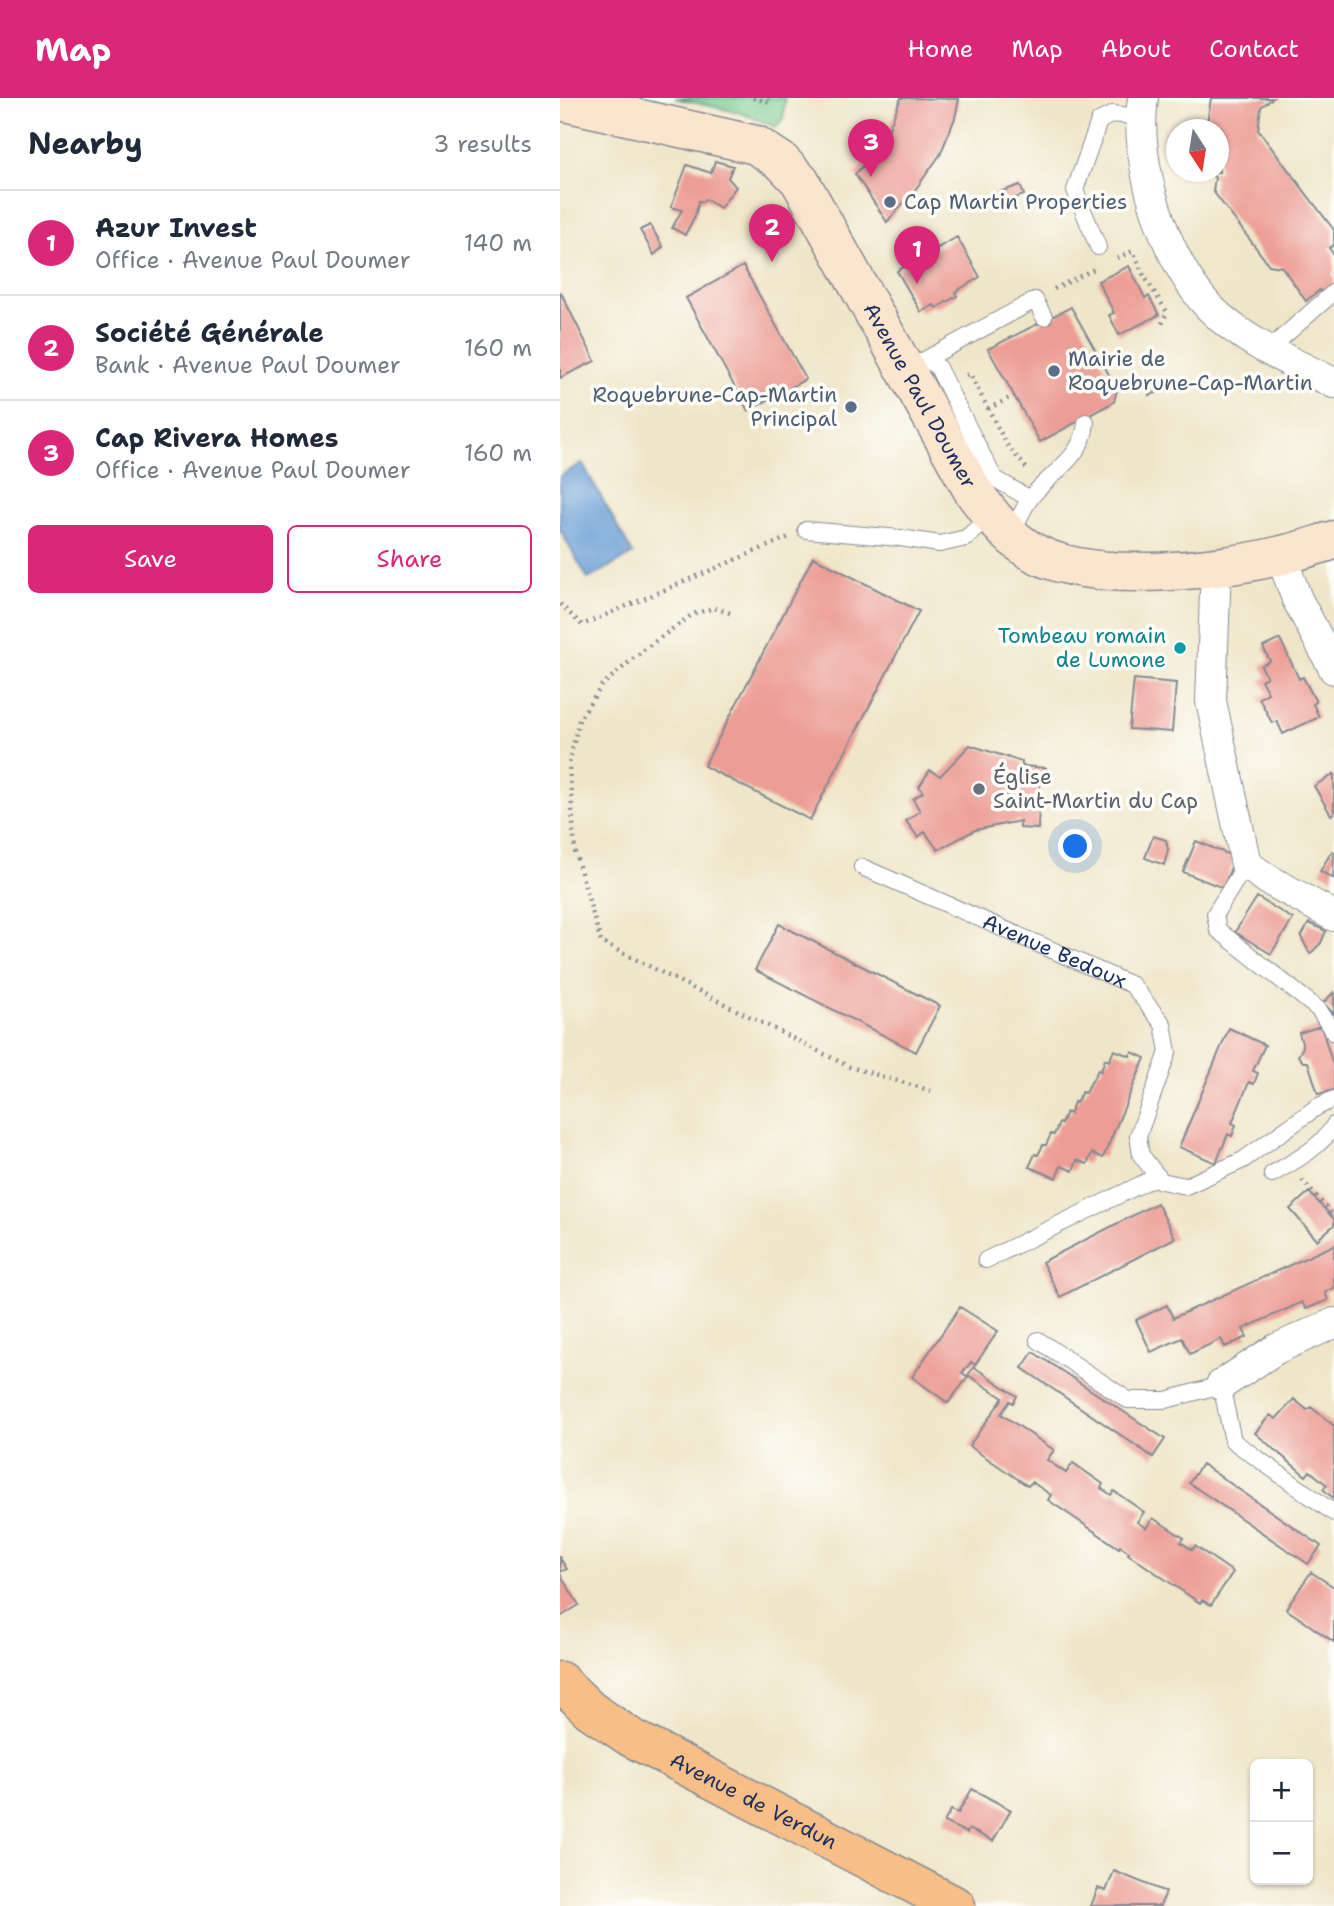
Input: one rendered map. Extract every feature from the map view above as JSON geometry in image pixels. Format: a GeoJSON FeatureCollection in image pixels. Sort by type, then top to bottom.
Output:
{"type":"FeatureCollection","features":[{"type":"Feature","properties":{"kind":"main road","name":"Avenue Paul Doumer"},"geometry":{"type":"LineString","coordinates":[[560,101],[756,145],[782,162],[800,181],[916,365],[973,491],[1001,526],[1030,551],[1082,568],[1149,572],[1216,566],[1281,556],[1334,540]]}},
{"type":"Feature","properties":{"kind":"main road","name":"Avenue de Verdun"},"geometry":{"type":"LineString","coordinates":[[560,1681],[590,1710],[630,1737],[956,1906]]}},
{"type":"Feature","properties":{"kind":"street"},"geometry":{"type":"LineString","coordinates":[[1141,107],[1147,177],[1161,227],[1192,285],[1211,308],[1268,350],[1334,383]]}},
{"type":"Feature","properties":{"kind":"street"},"geometry":{"type":"LineString","coordinates":[[1281,556],[1297,600],[1334,669]]}},
{"type":"Feature","properties":{"kind":"street"},"geometry":{"type":"LineString","coordinates":[[1216,566],[1212,701],[1246,864],[1267,879],[1334,916]]}},
{"type":"Feature","properties":{"kind":"street"},"geometry":{"type":"LineString","coordinates":[[1221,1385],[1276,1349],[1334,1323]]}},
{"type":"Feature","properties":{"kind":"lane"},"geometry":{"type":"LineString","coordinates":[[1098,247],[1075,190],[1099,121],[1113,114],[1141,107]]}},
{"type":"Feature","properties":{"kind":"lane"},"geometry":{"type":"LineString","coordinates":[[1268,350],[1334,292]]}},
{"type":"Feature","properties":{"kind":"lane"},"geometry":{"type":"LineString","coordinates":[[916,365],[1035,300],[1044,317]]}},
{"type":"Feature","properties":{"kind":"lane"},"geometry":{"type":"LineString","coordinates":[[916,365],[937,366],[994,478],[1030,499]]}},
{"type":"Feature","properties":{"kind":"lane"},"geometry":{"type":"LineString","coordinates":[[800,533],[900,538],[940,544],[1001,526],[1066,464],[1085,436],[1086,422]]}},
{"type":"Feature","properties":{"kind":"lane"},"geometry":{"type":"LineString","coordinates":[[1246,864],[1215,914],[1218,930],[1319,1010],[1334,1033]]}},
{"type":"Feature","properties":{"kind":"lane","name":"Avenue Bedoux"},"geometry":{"type":"LineString","coordinates":[[862,867],[1132,985],[1163,1024],[1168,1052],[1138,1136],[1141,1155],[1158,1176]]}},
{"type":"Feature","properties":{"kind":"lane"},"geometry":{"type":"LineString","coordinates":[[986,1260],[1158,1176],[1161,1181],[1186,1186],[1243,1160],[1317,1107],[1334,1100]]}},
{"type":"Feature","properties":{"kind":"lane"},"geometry":{"type":"LineString","coordinates":[[1272,1174],[1324,1139],[1334,1125]]}},
{"type":"Feature","properties":{"kind":"lane"},"geometry":{"type":"LineString","coordinates":[[1038,1340],[1128,1400],[1166,1400],[1221,1385],[1233,1441],[1334,1513]]}},
{"type":"Feature","properties":{"kind":"path"},"geometry":{"type":"LineString","coordinates":[[752,98],[770,102],[770,98]]}},
{"type":"Feature","properties":{"kind":"path"},"geometry":{"type":"LineString","coordinates":[[1110,261],[1133,251],[1144,276],[1167,312],[1162,324]]}},
{"type":"Feature","properties":{"kind":"path"},"geometry":{"type":"LineString","coordinates":[[1035,300],[1099,267]]}},
{"type":"Feature","properties":{"kind":"path"},"geometry":{"type":"LineString","coordinates":[[946,384],[970,374],[1007,445],[1043,487]]}},
{"type":"Feature","properties":{"kind":"path"},"geometry":{"type":"LineString","coordinates":[[998,404],[1015,395]]}},
{"type":"Feature","properties":{"kind":"path"},"geometry":{"type":"LineString","coordinates":[[560,604],[582,625],[800,533]]}},
{"type":"Feature","properties":{"kind":"path"},"geometry":{"type":"LineString","coordinates":[[730,613],[715,608],[693,614],[646,648],[602,685],[579,720],[569,764],[575,852],[601,942],[850,1067],[932,1091]]}},
{"type":"Feature","properties":{"kind":"path"},"geometry":{"type":"LineString","coordinates":[[1292,1163],[1301,1179],[1334,1216]]}},
{"type":"Feature","properties":{"kind":"green space"},"geometry":{"type":"Polygon","coordinates":[[[675,98],[785,98],[783,118],[776,127],[741,113],[675,98]]]}},
{"type":"Feature","properties":{"kind":"water"},"geometry":{"type":"Polygon","coordinates":[[[582,463],[633,554],[588,579],[560,530],[560,476],[582,463]]]}},
{"type":"Feature","properties":{"kind":"building"},"geometry":{"type":"Polygon","coordinates":[[[901,98],[959,99],[955,118],[940,155],[915,190],[887,222],[855,174],[885,138],[901,98]]]}},
{"type":"Feature","properties":{"kind":"building"},"geometry":{"type":"Polygon","coordinates":[[[1211,98],[1273,98],[1261,107],[1258,130],[1334,230],[1334,245],[1329,248],[1334,255],[1334,287],[1323,295],[1320,290],[1306,301],[1282,267],[1269,265],[1213,191],[1214,182],[1229,182],[1229,119],[1208,119],[1211,98]]]}},
{"type":"Feature","properties":{"kind":"building"},"geometry":{"type":"Polygon","coordinates":[[[715,161],[733,166],[728,178],[736,187],[720,208],[705,199],[703,202],[699,201],[685,235],[672,228],[682,210],[671,207],[687,165],[711,173],[715,161]]]}},
{"type":"Feature","properties":{"kind":"building"},"geometry":{"type":"Polygon","coordinates":[[[1020,185],[1024,195],[997,204],[994,194],[1020,185]]]}},
{"type":"Feature","properties":{"kind":"building"},"geometry":{"type":"Polygon","coordinates":[[[650,225],[663,247],[654,255],[640,230],[650,225]]]}},
{"type":"Feature","properties":{"kind":"building"},"geometry":{"type":"Polygon","coordinates":[[[957,237],[980,277],[955,292],[957,296],[936,308],[934,305],[921,312],[897,271],[957,237]]]}},
{"type":"Feature","properties":{"kind":"building"},"geometry":{"type":"Polygon","coordinates":[[[743,266],[806,379],[748,411],[686,298],[743,266]]]}},
{"type":"Feature","properties":{"kind":"building"},"geometry":{"type":"Polygon","coordinates":[[[1129,266],[1145,298],[1149,296],[1159,315],[1119,335],[1109,315],[1114,313],[1098,281],[1129,266]]]}},
{"type":"Feature","properties":{"kind":"building"},"geometry":{"type":"Polygon","coordinates":[[[560,291],[595,361],[560,378],[560,291]]]}},
{"type":"Feature","properties":{"kind":"building","name":"Mairie de Roquebrune-Cap-Martin"},"geometry":{"type":"Polygon","coordinates":[[[1071,307],[1117,389],[1114,402],[1040,442],[988,349],[1071,307]]]}},
{"type":"Feature","properties":{"kind":"building"},"geometry":{"type":"Polygon","coordinates":[[[1152,380],[1160,382],[1156,393],[1149,395],[1152,380]]]}},
{"type":"Feature","properties":{"kind":"building"},"geometry":{"type":"Polygon","coordinates":[[[813,557],[919,611],[810,820],[704,766],[813,557]]]}},
{"type":"Feature","properties":{"kind":"building"},"geometry":{"type":"Polygon","coordinates":[[[1280,639],[1299,679],[1303,677],[1316,702],[1313,704],[1319,717],[1283,734],[1277,721],[1272,723],[1259,698],[1268,693],[1261,680],[1267,677],[1261,666],[1270,661],[1263,647],[1280,639]]]}},
{"type":"Feature","properties":{"kind":"building"},"geometry":{"type":"Polygon","coordinates":[[[1134,679],[1176,683],[1172,732],[1129,729],[1134,679]]]}},
{"type":"Feature","properties":{"kind":"building"},"geometry":{"type":"Polygon","coordinates":[[[970,745],[1022,762],[1022,766],[1046,768],[1046,783],[1040,784],[1038,829],[1020,828],[1020,821],[975,830],[938,850],[925,832],[918,837],[906,821],[920,811],[913,799],[923,792],[919,787],[930,770],[940,776],[970,745]]]}},
{"type":"Feature","properties":{"kind":"building"},"geometry":{"type":"Polygon","coordinates":[[[1334,774],[1334,813],[1331,815],[1314,786],[1334,774]]]}},
{"type":"Feature","properties":{"kind":"building"},"geometry":{"type":"Polygon","coordinates":[[[1153,836],[1166,840],[1168,850],[1164,865],[1145,858],[1153,836]]]}},
{"type":"Feature","properties":{"kind":"building"},"geometry":{"type":"Polygon","coordinates":[[[1196,841],[1235,857],[1223,888],[1183,872],[1196,841]]]}},
{"type":"Feature","properties":{"kind":"building"},"geometry":{"type":"Polygon","coordinates":[[[1332,851],[1334,852],[1333,878],[1320,871],[1332,851]]]}},
{"type":"Feature","properties":{"kind":"building"},"geometry":{"type":"Polygon","coordinates":[[[1257,897],[1293,919],[1271,954],[1235,932],[1257,897]]]}},
{"type":"Feature","properties":{"kind":"building"},"geometry":{"type":"Polygon","coordinates":[[[1309,923],[1326,931],[1321,943],[1310,954],[1301,937],[1309,923]]]}},
{"type":"Feature","properties":{"kind":"building"},"geometry":{"type":"Polygon","coordinates":[[[779,924],[940,1006],[916,1052],[755,970],[779,924]]]}},
{"type":"Feature","properties":{"kind":"building"},"geometry":{"type":"Polygon","coordinates":[[[1334,992],[1334,1014],[1323,1003],[1334,992]]]}},
{"type":"Feature","properties":{"kind":"building"},"geometry":{"type":"Polygon","coordinates":[[[1321,1026],[1334,1068],[1334,1090],[1318,1094],[1308,1062],[1303,1062],[1298,1056],[1303,1047],[1299,1033],[1321,1026]]]}},
{"type":"Feature","properties":{"kind":"building"},"geometry":{"type":"Polygon","coordinates":[[[1229,1028],[1265,1045],[1253,1071],[1258,1073],[1254,1084],[1249,1082],[1232,1123],[1236,1125],[1232,1136],[1228,1134],[1216,1163],[1179,1147],[1229,1028]]]}},
{"type":"Feature","properties":{"kind":"building"},"geometry":{"type":"Polygon","coordinates":[[[1114,1050],[1130,1056],[1132,1052],[1145,1058],[1103,1158],[1092,1153],[1087,1164],[1077,1160],[1073,1171],[1061,1166],[1056,1178],[1029,1167],[1035,1154],[1038,1155],[1043,1145],[1046,1145],[1051,1134],[1054,1135],[1066,1112],[1070,1114],[1074,1102],[1076,1103],[1082,1092],[1085,1093],[1098,1070],[1101,1071],[1105,1059],[1109,1061],[1114,1050]]]}},
{"type":"Feature","properties":{"kind":"building"},"geometry":{"type":"Polygon","coordinates":[[[1309,1192],[1334,1219],[1334,1225],[1317,1240],[1290,1209],[1309,1192]]]}},
{"type":"Feature","properties":{"kind":"building"},"geometry":{"type":"Polygon","coordinates":[[[1157,1203],[1175,1238],[1060,1297],[1042,1262],[1157,1203]]]}},
{"type":"Feature","properties":{"kind":"building"},"geometry":{"type":"Polygon","coordinates":[[[1334,1245],[1334,1288],[1325,1292],[1328,1300],[1306,1309],[1302,1302],[1243,1329],[1247,1337],[1225,1347],[1221,1339],[1190,1354],[1182,1338],[1151,1352],[1136,1320],[1167,1305],[1173,1318],[1334,1245]]]}},
{"type":"Feature","properties":{"kind":"building"},"geometry":{"type":"Polygon","coordinates":[[[960,1307],[998,1331],[975,1365],[971,1362],[962,1373],[968,1377],[948,1403],[912,1377],[960,1307]]]}},
{"type":"Feature","properties":{"kind":"building"},"geometry":{"type":"Polygon","coordinates":[[[1033,1352],[1165,1439],[1153,1457],[1022,1368],[1033,1352]]]}},
{"type":"Feature","properties":{"kind":"building"},"geometry":{"type":"Polygon","coordinates":[[[974,1367],[1017,1396],[1001,1414],[1054,1450],[1047,1460],[1066,1473],[1073,1463],[1103,1484],[1101,1488],[1111,1495],[1114,1491],[1144,1512],[1137,1522],[1146,1528],[1153,1518],[1184,1538],[1181,1542],[1192,1550],[1195,1546],[1233,1572],[1211,1605],[1202,1600],[1200,1603],[1128,1554],[1129,1552],[1048,1500],[1051,1495],[1032,1482],[1028,1486],[969,1446],[1003,1398],[968,1375],[974,1367]]]}},
{"type":"Feature","properties":{"kind":"building"},"geometry":{"type":"Polygon","coordinates":[[[1294,1399],[1307,1410],[1311,1407],[1334,1426],[1334,1499],[1323,1489],[1327,1485],[1310,1471],[1306,1476],[1255,1433],[1270,1415],[1276,1419],[1294,1399]]]}},
{"type":"Feature","properties":{"kind":"building"},"geometry":{"type":"Polygon","coordinates":[[[1202,1464],[1321,1546],[1308,1564],[1189,1483],[1202,1464]]]}},
{"type":"Feature","properties":{"kind":"building"},"geometry":{"type":"Polygon","coordinates":[[[560,1558],[567,1569],[560,1572],[560,1558]]]}},
{"type":"Feature","properties":{"kind":"building"},"geometry":{"type":"Polygon","coordinates":[[[1311,1572],[1334,1587],[1334,1642],[1286,1609],[1311,1572]]]}},
{"type":"Feature","properties":{"kind":"building"},"geometry":{"type":"Polygon","coordinates":[[[560,1574],[579,1605],[560,1617],[560,1574]]]}},
{"type":"Feature","properties":{"kind":"building"},"geometry":{"type":"Polygon","coordinates":[[[972,1789],[1011,1810],[993,1841],[969,1829],[967,1833],[944,1822],[951,1810],[958,1813],[972,1789]]]}},
{"type":"Feature","properties":{"kind":"building"},"geometry":{"type":"Polygon","coordinates":[[[1114,1871],[1166,1892],[1160,1906],[1091,1906],[1098,1888],[1106,1891],[1114,1871]]]}},
{"type":"Feature","properties":{"kind":"place","name":"Cap Rivera Homes"},"geometry":{"type":"Point","coordinates":[871,177]}},
{"type":"Feature","properties":{"kind":"place","name":"Cap Martin Properties"},"geometry":{"type":"Point","coordinates":[890,202]}},
{"type":"Feature","properties":{"kind":"place","name":"Société Générale"},"geometry":{"type":"Point","coordinates":[772,262]}},
{"type":"Feature","properties":{"kind":"place","name":"Azur Invest"},"geometry":{"type":"Point","coordinates":[917,284]}},
{"type":"Feature","properties":{"kind":"place","name":"Mairie de Roquebrune-Cap-Martin"},"geometry":{"type":"Point","coordinates":[1054,371]}},
{"type":"Feature","properties":{"kind":"place","name":"Roquebrune-Cap-Martin Principal"},"geometry":{"type":"Point","coordinates":[851,407]}},
{"type":"Feature","properties":{"kind":"place","name":"Tombeau romain de Lumone"},"geometry":{"type":"Point","coordinates":[1180,648]}},
{"type":"Feature","properties":{"kind":"place","name":"Église Saint-Martin du Cap"},"geometry":{"type":"Point","coordinates":[979,789]}}]}
